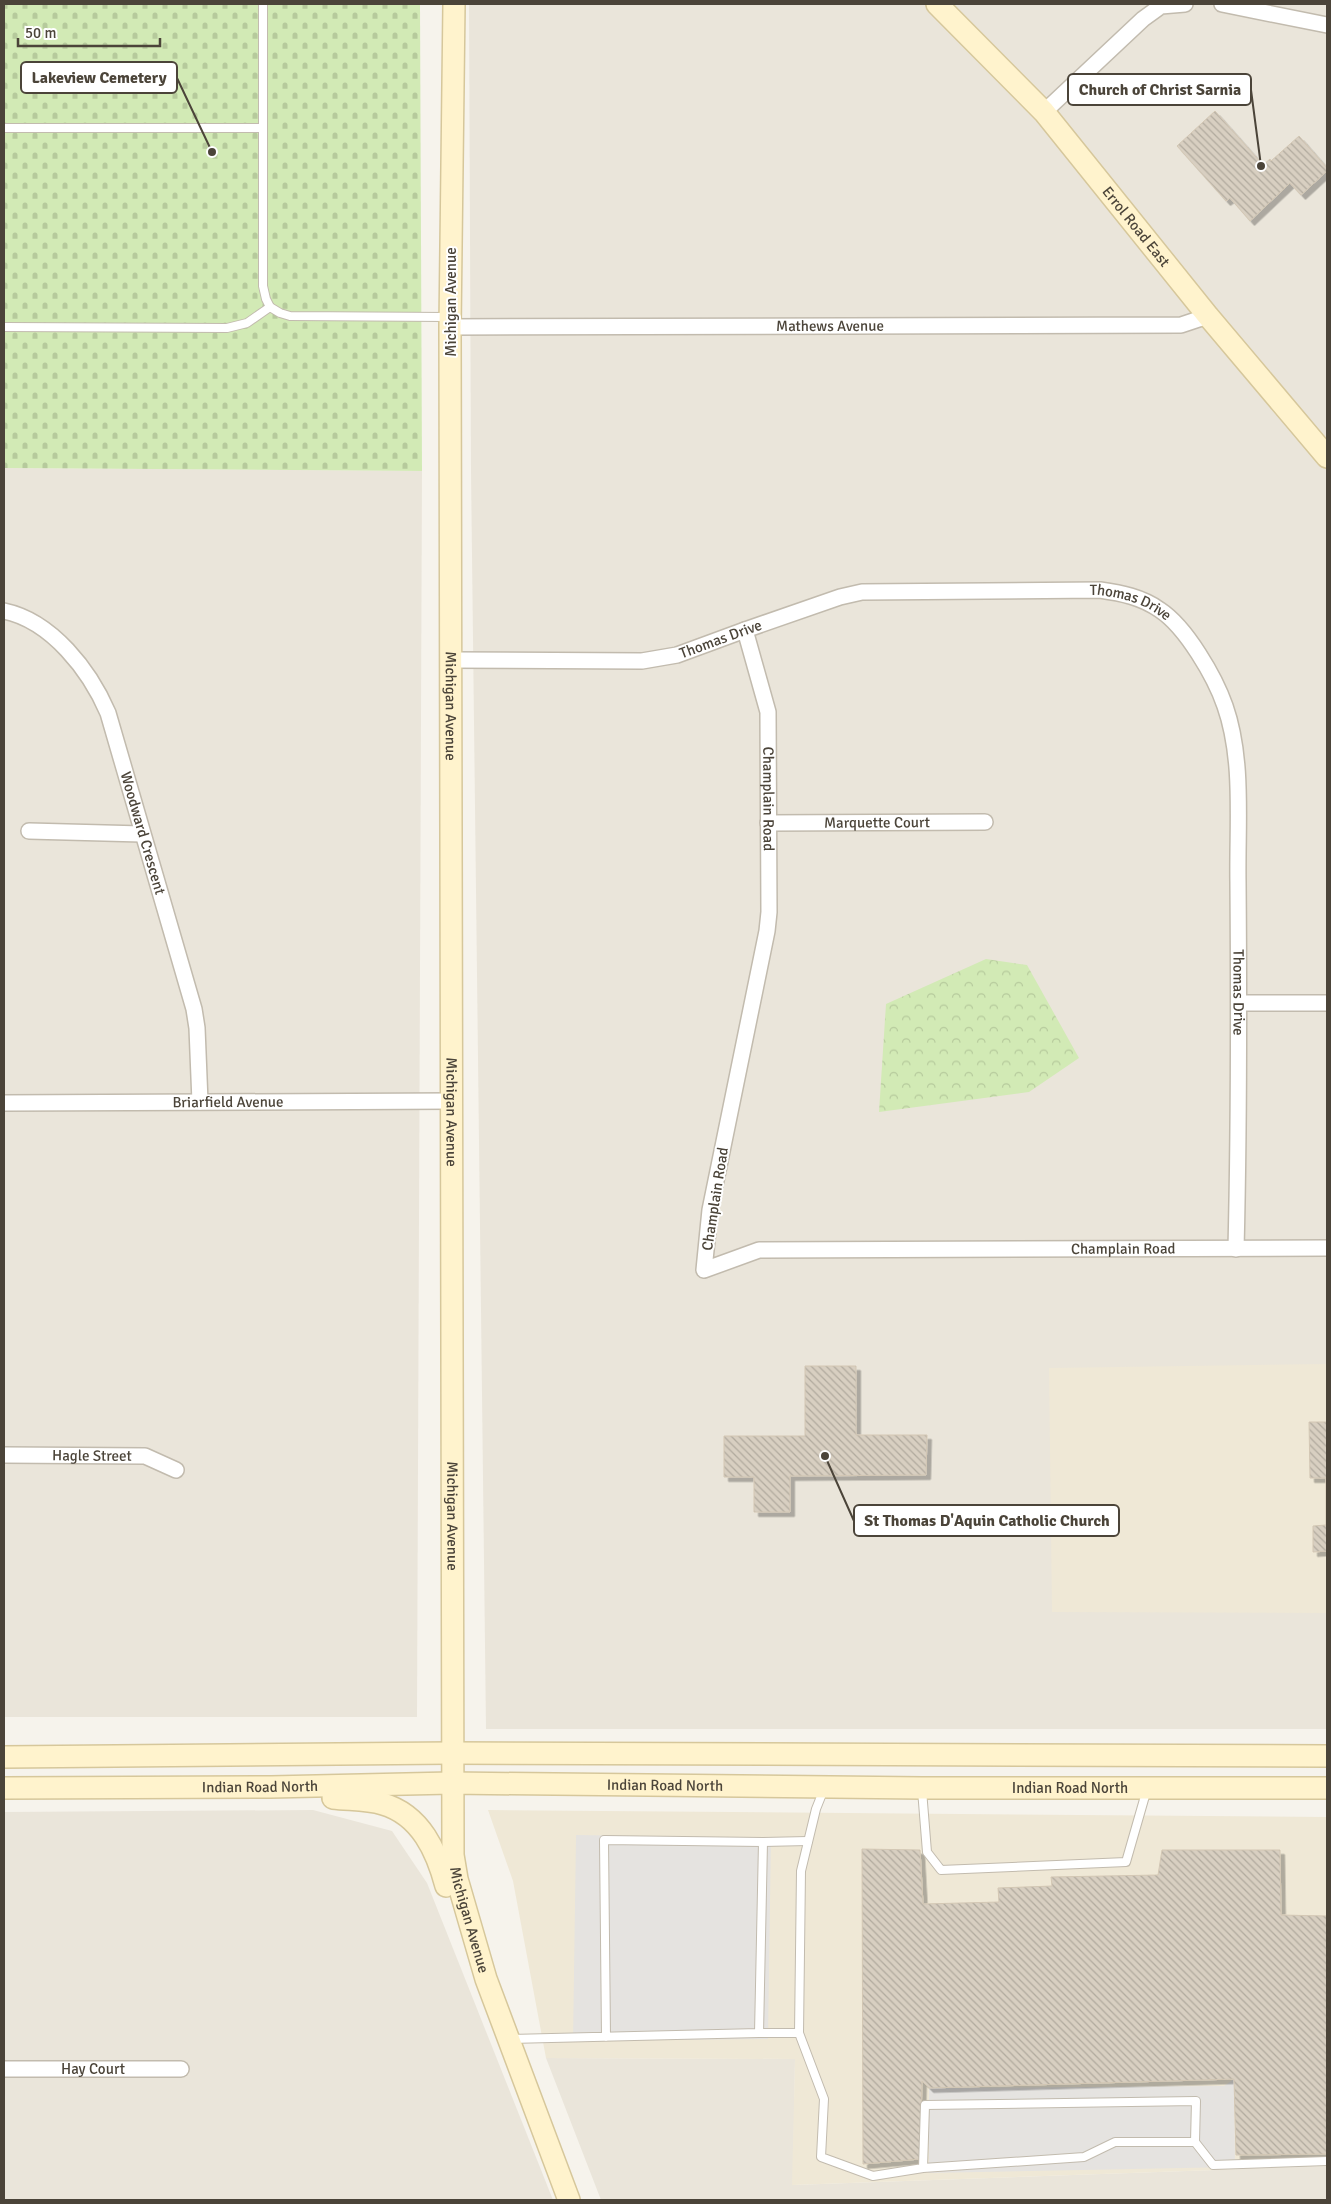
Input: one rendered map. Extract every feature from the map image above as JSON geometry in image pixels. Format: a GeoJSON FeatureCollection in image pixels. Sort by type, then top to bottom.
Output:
{"type":"FeatureCollection","features":[{"type":"Feature","properties":{"kind":"main road","name":"Michigan Avenue"},"geometry":{"type":"LineString","coordinates":[[454,4],[450,322],[452,660],[451,1783],[454,1866],[486,1978],[569,2200]]}},
{"type":"Feature","properties":{"kind":"main road","name":"Errol Road East"},"geometry":{"type":"LineString","coordinates":[[938,4],[1044,112],[1208,316],[1327,456]]}},
{"type":"Feature","properties":{"kind":"main road","name":"Indian Road North"},"geometry":{"type":"LineString","coordinates":[[4,1757],[451,1753],[1327,1756]]}},
{"type":"Feature","properties":{"kind":"main road","name":"Indian Road North"},"geometry":{"type":"LineString","coordinates":[[4,1788],[271,1787],[451,1783],[922,1788],[1327,1788]]}},
{"type":"Feature","properties":{"kind":"main road"},"geometry":{"type":"LineString","coordinates":[[271,1787],[330,1798],[384,1804],[396,1810],[420,1828],[436,1854],[442,1869],[460,1936],[474,1963],[486,1978]]}},
{"type":"Feature","properties":{"kind":"street"},"geometry":{"type":"LineString","coordinates":[[1044,112],[1143,19],[1161,6],[1185,4]]}},
{"type":"Feature","properties":{"kind":"street"},"geometry":{"type":"LineString","coordinates":[[1222,4],[1327,25]]}},
{"type":"Feature","properties":{"kind":"street","name":"Mathews Avenue"},"geometry":{"type":"LineString","coordinates":[[450,322],[1180,325],[1208,316]]}},
{"type":"Feature","properties":{"kind":"street","name":"Thomas Drive"},"geometry":{"type":"LineString","coordinates":[[452,660],[642,661],[677,655],[840,597],[862,592],[1100,590],[1131,595],[1161,610],[1184,634],[1212,672],[1226,706],[1236,750],[1239,1003],[1236,1249]]}},
{"type":"Feature","properties":{"kind":"street","name":"Woodward Crescent"},"geometry":{"type":"LineString","coordinates":[[4,611],[28,621],[58,641],[87,673],[98,689],[108,713],[194,1010],[197,1028],[200,1102]]}},
{"type":"Feature","properties":{"kind":"street","name":"Champlain Road"},"geometry":{"type":"LineString","coordinates":[[745,630],[768,712],[769,891],[767,931],[710,1210],[704,1270],[758,1250],[1327,1248]]}},
{"type":"Feature","properties":{"kind":"street","name":"Marquette Court"},"geometry":{"type":"LineString","coordinates":[[768,823],[985,822]]}},
{"type":"Feature","properties":{"kind":"street"},"geometry":{"type":"LineString","coordinates":[[29,831],[142,834]]}},
{"type":"Feature","properties":{"kind":"street"},"geometry":{"type":"LineString","coordinates":[[1239,1003],[1327,1003]]}},
{"type":"Feature","properties":{"kind":"street","name":"Briarfield Avenue"},"geometry":{"type":"LineString","coordinates":[[4,1103],[452,1101]]}},
{"type":"Feature","properties":{"kind":"street","name":"Hagle Street"},"geometry":{"type":"LineString","coordinates":[[4,1455],[145,1456],[176,1470]]}},
{"type":"Feature","properties":{"kind":"street","name":"Hay Court"},"geometry":{"type":"LineString","coordinates":[[4,2069],[181,2069]]}},
{"type":"Feature","properties":{"kind":"lane"},"geometry":{"type":"LineString","coordinates":[[263,4],[263,286],[270,307],[290,316],[450,322]]}},
{"type":"Feature","properties":{"kind":"lane"},"geometry":{"type":"LineString","coordinates":[[4,128],[262,128]]}},
{"type":"Feature","properties":{"kind":"lane"},"geometry":{"type":"LineString","coordinates":[[4,327],[227,328],[247,323],[270,307]]}},
{"type":"Feature","properties":{"kind":"lane"},"geometry":{"type":"LineString","coordinates":[[825,1787],[816,1809],[801,1870],[798,2033],[824,2099],[821,2156],[873,2176],[923,2168],[1084,2157],[1115,2142],[1195,2142]]}},
{"type":"Feature","properties":{"kind":"lane"},"geometry":{"type":"LineString","coordinates":[[922,1788],[927,1852],[941,1870],[1126,1862],[1147,1787]]}},
{"type":"Feature","properties":{"kind":"lane"},"geometry":{"type":"LineString","coordinates":[[606,2037],[604,1840],[808,1841]]}},
{"type":"Feature","properties":{"kind":"lane"},"geometry":{"type":"LineString","coordinates":[[759,2033],[763,1842]]}},
{"type":"Feature","properties":{"kind":"lane"},"geometry":{"type":"LineString","coordinates":[[508,2039],[798,2033]]}},
{"type":"Feature","properties":{"kind":"lane"},"geometry":{"type":"LineString","coordinates":[[923,2168],[925,2105],[1196,2101],[1195,2142],[1213,2165],[1327,2161]]}},
{"type":"Feature","properties":{"kind":"shaded area"},"geometry":{"type":"Polygon","coordinates":[[[469,4],[1327,4],[1327,1729],[486,1729],[471,471],[469,4]]]}},
{"type":"Feature","properties":{"kind":"shaded area"},"geometry":{"type":"Polygon","coordinates":[[[4,468],[422,471],[417,1717],[4,1717],[4,468]]]}},
{"type":"Feature","properties":{"kind":"shaded area"},"geometry":{"type":"Polygon","coordinates":[[[1327,1364],[1327,1613],[1052,1612],[1049,1368],[1327,1364]]]}},
{"type":"Feature","properties":{"kind":"shaded area"},"geometry":{"type":"Polygon","coordinates":[[[313,1810],[392,1831],[427,1883],[553,2200],[4,2200],[4,1812],[313,1810]]]}},
{"type":"Feature","properties":{"kind":"shaded area"},"geometry":{"type":"Polygon","coordinates":[[[488,1810],[1327,1817],[1327,2166],[792,2185],[795,2059],[546,2058],[513,1881],[488,1810]]]}},
{"type":"Feature","properties":{"kind":"shaded area"},"geometry":{"type":"Polygon","coordinates":[[[576,1835],[771,1838],[768,2039],[573,2041],[576,1835]]]}},
{"type":"Feature","properties":{"kind":"shaded area"},"geometry":{"type":"Polygon","coordinates":[[[546,2058],[795,2059],[793,2185],[1327,2166],[1327,2200],[601,2200],[546,2058]]]}},
{"type":"Feature","properties":{"kind":"shaded area"},"geometry":{"type":"Polygon","coordinates":[[[1234,2079],[1235,2167],[929,2173],[929,2088],[1224,2086],[1234,2079]]]}},
{"type":"Feature","properties":{"kind":"green space"},"geometry":{"type":"Polygon","coordinates":[[[4,4],[420,4],[422,471],[4,468],[4,4]]]}},
{"type":"Feature","properties":{"kind":"green space"},"geometry":{"type":"Polygon","coordinates":[[[986,959],[1027,965],[1079,1058],[1029,1092],[879,1112],[886,1004],[986,959]]]}},
{"type":"Feature","properties":{"kind":"building"},"geometry":{"type":"Polygon","coordinates":[[[1215,111],[1263,165],[1270,159],[1271,161],[1299,136],[1327,168],[1327,171],[1301,195],[1290,183],[1250,221],[1230,198],[1226,201],[1177,146],[1215,111]]]}},
{"type":"Feature","properties":{"kind":"building"},"geometry":{"type":"Polygon","coordinates":[[[805,1366],[856,1366],[856,1435],[927,1435],[926,1475],[790,1476],[790,1512],[754,1512],[754,1477],[724,1477],[724,1436],[805,1436],[805,1366]]]}},
{"type":"Feature","properties":{"kind":"building"},"geometry":{"type":"Polygon","coordinates":[[[1309,1422],[1327,1422],[1327,1551],[1313,1552],[1313,1526],[1326,1525],[1326,1478],[1310,1478],[1309,1422]]]}},
{"type":"Feature","properties":{"kind":"building"},"geometry":{"type":"Polygon","coordinates":[[[862,1849],[920,1850],[923,1904],[999,1902],[998,1888],[1052,1886],[1051,1877],[1158,1875],[1162,1850],[1280,1850],[1281,1915],[1327,1916],[1327,2154],[1236,2155],[1234,2079],[929,2088],[922,2081],[920,2159],[863,2164],[862,1849]]]}},
{"type":"Feature","properties":{"kind":"place","name":"Lakeview Cemetery"},"geometry":{"type":"Point","coordinates":[212,152]}},
{"type":"Feature","properties":{"kind":"place","name":"Church of Christ Sarnia"},"geometry":{"type":"Point","coordinates":[1261,166]}},
{"type":"Feature","properties":{"kind":"place","name":"St Thomas D'Aquin Catholic Church"},"geometry":{"type":"Point","coordinates":[825,1456]}}]}
